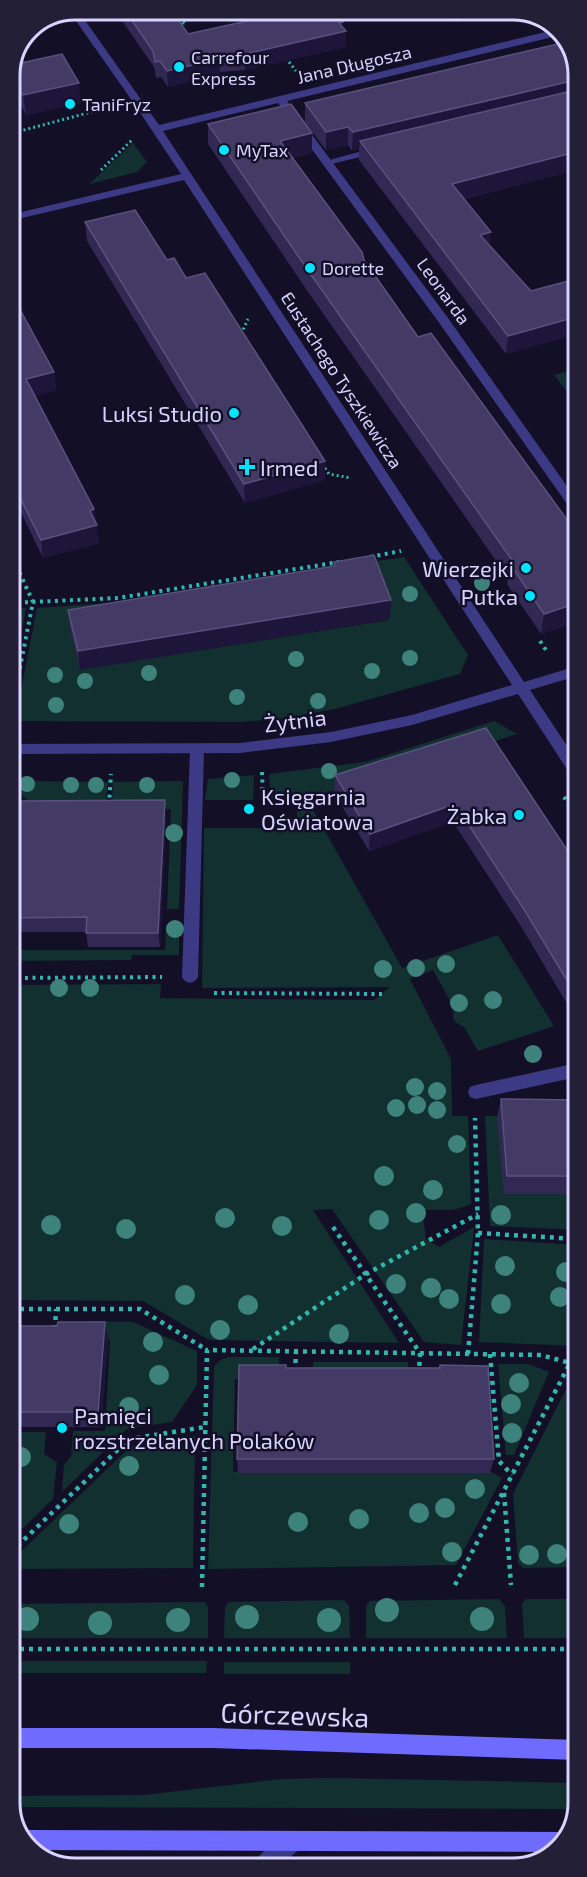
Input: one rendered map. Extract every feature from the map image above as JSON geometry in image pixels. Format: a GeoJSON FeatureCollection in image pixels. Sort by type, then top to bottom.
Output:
{"type":"FeatureCollection","features":[{"type":"Feature","properties":{"kind":"main road","name":"Górczewska"},"geometry":{"type":"LineString","coordinates":[[20,1738],[213,1738],[567,1750]]}},
{"type":"Feature","properties":{"kind":"main road"},"geometry":{"type":"LineString","coordinates":[[35,1840],[550,1842]]}},
{"type":"Feature","properties":{"kind":"street","name":"Eustachego Tyszkiewicza"},"geometry":{"type":"LineString","coordinates":[[80,20],[138,101],[567,758]]}},
{"type":"Feature","properties":{"kind":"street","name":"Jana Długosza"},"geometry":{"type":"LineString","coordinates":[[156,129],[550,34]]}},
{"type":"Feature","properties":{"kind":"street","name":"Leonarda"},"geometry":{"type":"LineString","coordinates":[[280,98],[567,495]]}},
{"type":"Feature","properties":{"kind":"street"},"geometry":{"type":"LineString","coordinates":[[327,162],[385,148]]}},
{"type":"Feature","properties":{"kind":"street"},"geometry":{"type":"LineString","coordinates":[[20,215],[187,176]]}},
{"type":"Feature","properties":{"kind":"street","name":"Żytnia"},"geometry":{"type":"LineString","coordinates":[[20,749],[240,748],[331,737],[412,720],[567,674]]}},
{"type":"Feature","properties":{"kind":"street"},"geometry":{"type":"LineString","coordinates":[[190,977],[197,749]]}},
{"type":"Feature","properties":{"kind":"street"},"geometry":{"type":"LineString","coordinates":[[476,1092],[567,1072]]}},
{"type":"Feature","properties":{"kind":"street"},"geometry":{"type":"LineString","coordinates":[[274,1857],[294,1841]]}},
{"type":"Feature","properties":{"kind":"path"},"geometry":{"type":"LineString","coordinates":[[174,26],[185,24],[183,20]]}},
{"type":"Feature","properties":{"kind":"path"},"geometry":{"type":"LineString","coordinates":[[258,20],[263,27]]}},
{"type":"Feature","properties":{"kind":"path"},"geometry":{"type":"LineString","coordinates":[[284,55],[298,73]]}},
{"type":"Feature","properties":{"kind":"path"},"geometry":{"type":"LineString","coordinates":[[20,131],[138,101]]}},
{"type":"Feature","properties":{"kind":"path"},"geometry":{"type":"LineString","coordinates":[[97,174],[136,136]]}},
{"type":"Feature","properties":{"kind":"path"},"geometry":{"type":"LineString","coordinates":[[365,558],[411,549]]}},
{"type":"Feature","properties":{"kind":"path"},"geometry":{"type":"LineString","coordinates":[[20,603],[118,598],[342,562]]}},
{"type":"Feature","properties":{"kind":"path"},"geometry":{"type":"LineString","coordinates":[[20,574],[33,602],[20,668]]}},
{"type":"Feature","properties":{"kind":"path"},"geometry":{"type":"LineString","coordinates":[[262,768],[263,800]]}},
{"type":"Feature","properties":{"kind":"path"},"geometry":{"type":"LineString","coordinates":[[109,809],[111,773]]}},
{"type":"Feature","properties":{"kind":"path"},"geometry":{"type":"LineString","coordinates":[[468,1354],[478,1233],[475,1112]]}},
{"type":"Feature","properties":{"kind":"path"},"geometry":{"type":"LineString","coordinates":[[251,1351],[366,1274],[478,1214]]}},
{"type":"Feature","properties":{"kind":"path"},"geometry":{"type":"LineString","coordinates":[[333,1227],[420,1353],[419,1378]]}},
{"type":"Feature","properties":{"kind":"path"},"geometry":{"type":"LineString","coordinates":[[478,1233],[567,1238]]}},
{"type":"Feature","properties":{"kind":"path"},"geometry":{"type":"LineString","coordinates":[[20,1309],[140,1309],[207,1350],[541,1355],[567,1362]]}},
{"type":"Feature","properties":{"kind":"path"},"geometry":{"type":"LineString","coordinates":[[54,1339],[56,1309]]}},
{"type":"Feature","properties":{"kind":"path"},"geometry":{"type":"LineString","coordinates":[[202,1587],[207,1350]]}},
{"type":"Feature","properties":{"kind":"path"},"geometry":{"type":"LineString","coordinates":[[295,1378],[296,1351]]}},
{"type":"Feature","properties":{"kind":"path"},"geometry":{"type":"LineString","coordinates":[[489,1354],[499,1461],[512,1475]]}},
{"type":"Feature","properties":{"kind":"path"},"geometry":{"type":"LineString","coordinates":[[455,1585],[567,1369]]}},
{"type":"Feature","properties":{"kind":"path"},"geometry":{"type":"LineString","coordinates":[[20,1543],[129,1439],[205,1427]]}},
{"type":"Feature","properties":{"kind":"path"},"geometry":{"type":"LineString","coordinates":[[504,1490],[511,1585]]}},
{"type":"Feature","properties":{"kind":"path"},"geometry":{"type":"LineString","coordinates":[[20,1649],[567,1649]]}},
{"type":"Feature","properties":{"kind":"green space"},"geometry":{"type":"Polygon","coordinates":[[[133,143],[147,162],[137,172],[89,184],[133,143]]]}},
{"type":"Feature","properties":{"kind":"green space"},"geometry":{"type":"Polygon","coordinates":[[[567,371],[567,392],[554,375],[567,371]]]}},
{"type":"Feature","properties":{"kind":"green space"},"geometry":{"type":"Polygon","coordinates":[[[404,557],[468,655],[460,674],[335,709],[279,719],[240,722],[20,721],[20,695],[37,608],[109,603],[114,621],[70,628],[80,670],[389,620],[374,575],[330,568],[404,557]]]}},
{"type":"Feature","properties":{"kind":"green space"},"geometry":{"type":"Polygon","coordinates":[[[20,608],[26,608],[20,640],[20,608]]]}},
{"type":"Feature","properties":{"kind":"green space"},"geometry":{"type":"Polygon","coordinates":[[[494,721],[517,734],[307,799],[402,968],[498,935],[554,1026],[478,1051],[464,1027],[455,1022],[454,1008],[433,970],[410,979],[451,1059],[452,1116],[468,1116],[471,1204],[454,1210],[422,1210],[426,1239],[439,1247],[474,1227],[461,1345],[424,1342],[332,1209],[313,1210],[399,1343],[209,1340],[143,1301],[20,1300],[20,985],[161,984],[160,998],[374,1000],[390,987],[202,988],[204,828],[297,828],[297,800],[271,800],[269,774],[365,762],[494,721]]]}},
{"type":"Feature","properties":{"kind":"green space"},"geometry":{"type":"Polygon","coordinates":[[[254,775],[253,800],[205,800],[208,779],[254,775]]]}},
{"type":"Feature","properties":{"kind":"green space"},"geometry":{"type":"Polygon","coordinates":[[[23,781],[108,782],[106,800],[112,800],[113,782],[183,781],[179,909],[167,909],[171,809],[47,809],[28,801],[21,794],[23,781]]]}},
{"type":"Feature","properties":{"kind":"green space"},"geometry":{"type":"Polygon","coordinates":[[[166,924],[179,924],[179,955],[132,955],[131,960],[20,961],[20,950],[165,950],[166,924]]]}},
{"type":"Feature","properties":{"kind":"green space"},"geometry":{"type":"Polygon","coordinates":[[[485,1116],[501,1116],[567,1183],[567,1230],[490,1226],[485,1116]]]}},
{"type":"Feature","properties":{"kind":"green space"},"geometry":{"type":"Polygon","coordinates":[[[484,1239],[567,1244],[567,1346],[479,1342],[484,1239]]]}},
{"type":"Feature","properties":{"kind":"green space"},"geometry":{"type":"Polygon","coordinates":[[[89,1321],[133,1322],[197,1351],[197,1385],[172,1422],[127,1429],[62,1492],[64,1465],[71,1456],[73,1431],[105,1431],[110,1339],[87,1340],[89,1321]]]}},
{"type":"Feature","properties":{"kind":"green space"},"geometry":{"type":"Polygon","coordinates":[[[229,1357],[279,1357],[280,1379],[235,1379],[233,1472],[491,1472],[502,1478],[456,1565],[208,1569],[214,1367],[220,1360],[229,1357]]]}},
{"type":"Feature","properties":{"kind":"green space"},"geometry":{"type":"Polygon","coordinates":[[[313,1362],[408,1362],[408,1378],[313,1378],[313,1362]]]}},
{"type":"Feature","properties":{"kind":"green space"},"geometry":{"type":"Polygon","coordinates":[[[498,1364],[528,1364],[549,1372],[514,1455],[506,1455],[498,1364]]]}},
{"type":"Feature","properties":{"kind":"green space"},"geometry":{"type":"Polygon","coordinates":[[[566,1389],[567,1567],[523,1568],[518,1563],[513,1494],[566,1389]]]}},
{"type":"Feature","properties":{"kind":"green space"},"geometry":{"type":"Polygon","coordinates":[[[20,1432],[46,1432],[44,1454],[57,1462],[53,1499],[20,1531],[20,1432]]]}},
{"type":"Feature","properties":{"kind":"green space"},"geometry":{"type":"Polygon","coordinates":[[[195,1436],[193,1568],[20,1569],[20,1552],[130,1447],[195,1436]]]}},
{"type":"Feature","properties":{"kind":"green space"},"geometry":{"type":"Polygon","coordinates":[[[499,1599],[505,1606],[507,1638],[366,1638],[366,1606],[370,1601],[499,1599]]]}},
{"type":"Feature","properties":{"kind":"green space"},"geometry":{"type":"Polygon","coordinates":[[[526,1599],[567,1599],[567,1638],[524,1638],[522,1604],[526,1599]]]}},
{"type":"Feature","properties":{"kind":"green space"},"geometry":{"type":"Polygon","coordinates":[[[344,1600],[349,1606],[350,1638],[224,1638],[225,1607],[229,1602],[344,1600]]]}},
{"type":"Feature","properties":{"kind":"green space"},"geometry":{"type":"Polygon","coordinates":[[[205,1602],[208,1607],[208,1638],[20,1638],[20,1604],[205,1602]]]}},
{"type":"Feature","properties":{"kind":"green space"},"geometry":{"type":"Polygon","coordinates":[[[20,1661],[207,1661],[206,1673],[20,1673],[20,1661]]]}},
{"type":"Feature","properties":{"kind":"green space"},"geometry":{"type":"Polygon","coordinates":[[[224,1662],[350,1662],[350,1674],[224,1674],[224,1662]]]}},
{"type":"Feature","properties":{"kind":"green space"},"geometry":{"type":"Polygon","coordinates":[[[281,1779],[567,1783],[567,1809],[20,1807],[20,1796],[144,1795],[281,1779]]]}},
{"type":"Feature","properties":{"kind":"building"},"geometry":{"type":"Polygon","coordinates":[[[132,20],[178,20],[188,34],[251,20],[341,20],[343,22],[339,23],[346,31],[245,54],[217,57],[219,59],[167,71],[160,61],[155,62],[153,51],[132,20]]]}},
{"type":"Feature","properties":{"kind":"building"},"geometry":{"type":"Polygon","coordinates":[[[558,44],[566,60],[567,82],[353,132],[348,127],[326,132],[305,103],[558,44]]]}},
{"type":"Feature","properties":{"kind":"building"},"geometry":{"type":"Polygon","coordinates":[[[62,54],[79,83],[23,95],[20,90],[21,63],[62,54]]]}},
{"type":"Feature","properties":{"kind":"building"},"geometry":{"type":"Polygon","coordinates":[[[567,92],[567,154],[452,184],[491,232],[480,235],[531,291],[567,281],[567,320],[508,336],[360,141],[567,92]]]}},
{"type":"Feature","properties":{"kind":"building"},"geometry":{"type":"Polygon","coordinates":[[[291,104],[312,133],[280,141],[362,252],[364,260],[418,337],[431,333],[567,520],[567,606],[544,614],[510,564],[514,563],[208,124],[291,104]]]}},
{"type":"Feature","properties":{"kind":"building"},"geometry":{"type":"Polygon","coordinates":[[[135,210],[167,260],[174,258],[186,278],[205,273],[325,461],[244,484],[85,222],[135,210]]]}},
{"type":"Feature","properties":{"kind":"building"},"geometry":{"type":"Polygon","coordinates":[[[20,309],[54,372],[26,379],[94,509],[90,511],[97,525],[41,540],[20,497],[20,309]]]}},
{"type":"Feature","properties":{"kind":"building"},"geometry":{"type":"Polygon","coordinates":[[[374,555],[391,600],[78,651],[68,610],[335,566],[334,562],[374,555]]]}},
{"type":"Feature","properties":{"kind":"building"},"geometry":{"type":"Polygon","coordinates":[[[486,728],[567,850],[567,980],[455,804],[370,834],[335,775],[486,728]]]}},
{"type":"Feature","properties":{"kind":"building"},"geometry":{"type":"Polygon","coordinates":[[[165,800],[158,933],[86,933],[87,917],[20,918],[20,801],[165,800]]]}},
{"type":"Feature","properties":{"kind":"building"},"geometry":{"type":"Polygon","coordinates":[[[501,1099],[567,1100],[567,1176],[507,1176],[501,1099]]]}},
{"type":"Feature","properties":{"kind":"building"},"geometry":{"type":"Polygon","coordinates":[[[58,1322],[105,1322],[98,1412],[20,1412],[20,1326],[57,1326],[58,1322]]]}},
{"type":"Feature","properties":{"kind":"building"},"geometry":{"type":"Polygon","coordinates":[[[239,1365],[286,1365],[286,1368],[488,1366],[494,1459],[237,1459],[239,1365]]]}},
{"type":"Feature","properties":{"kind":"place","name":"Carrefour Express"},"geometry":{"type":"Point","coordinates":[179,67]}},
{"type":"Feature","properties":{"kind":"place","name":"TaniFryz"},"geometry":{"type":"Point","coordinates":[70,104]}},
{"type":"Feature","properties":{"kind":"place","name":"MyTax"},"geometry":{"type":"Point","coordinates":[224,150]}},
{"type":"Feature","properties":{"kind":"place","name":"Dorette"},"geometry":{"type":"Point","coordinates":[310,268]}},
{"type":"Feature","properties":{"kind":"place","name":"Luksi Studio"},"geometry":{"type":"Point","coordinates":[234,413]}},
{"type":"Feature","properties":{"kind":"place","name":"Irmed"},"geometry":{"type":"Point","coordinates":[247,467]}},
{"type":"Feature","properties":{"kind":"place","name":"Wierzejki"},"geometry":{"type":"Point","coordinates":[526,568]}},
{"type":"Feature","properties":{"kind":"place","name":"Putka"},"geometry":{"type":"Point","coordinates":[530,596]}},
{"type":"Feature","properties":{"kind":"place","name":"Księgarnia Oświatowa"},"geometry":{"type":"Point","coordinates":[249,809]}},
{"type":"Feature","properties":{"kind":"place","name":"Żabka"},"geometry":{"type":"Point","coordinates":[519,815]}},
{"type":"Feature","properties":{"kind":"place","name":"Pamięci rozstrzelanych Polaków"},"geometry":{"type":"Point","coordinates":[62,1428]}}]}
